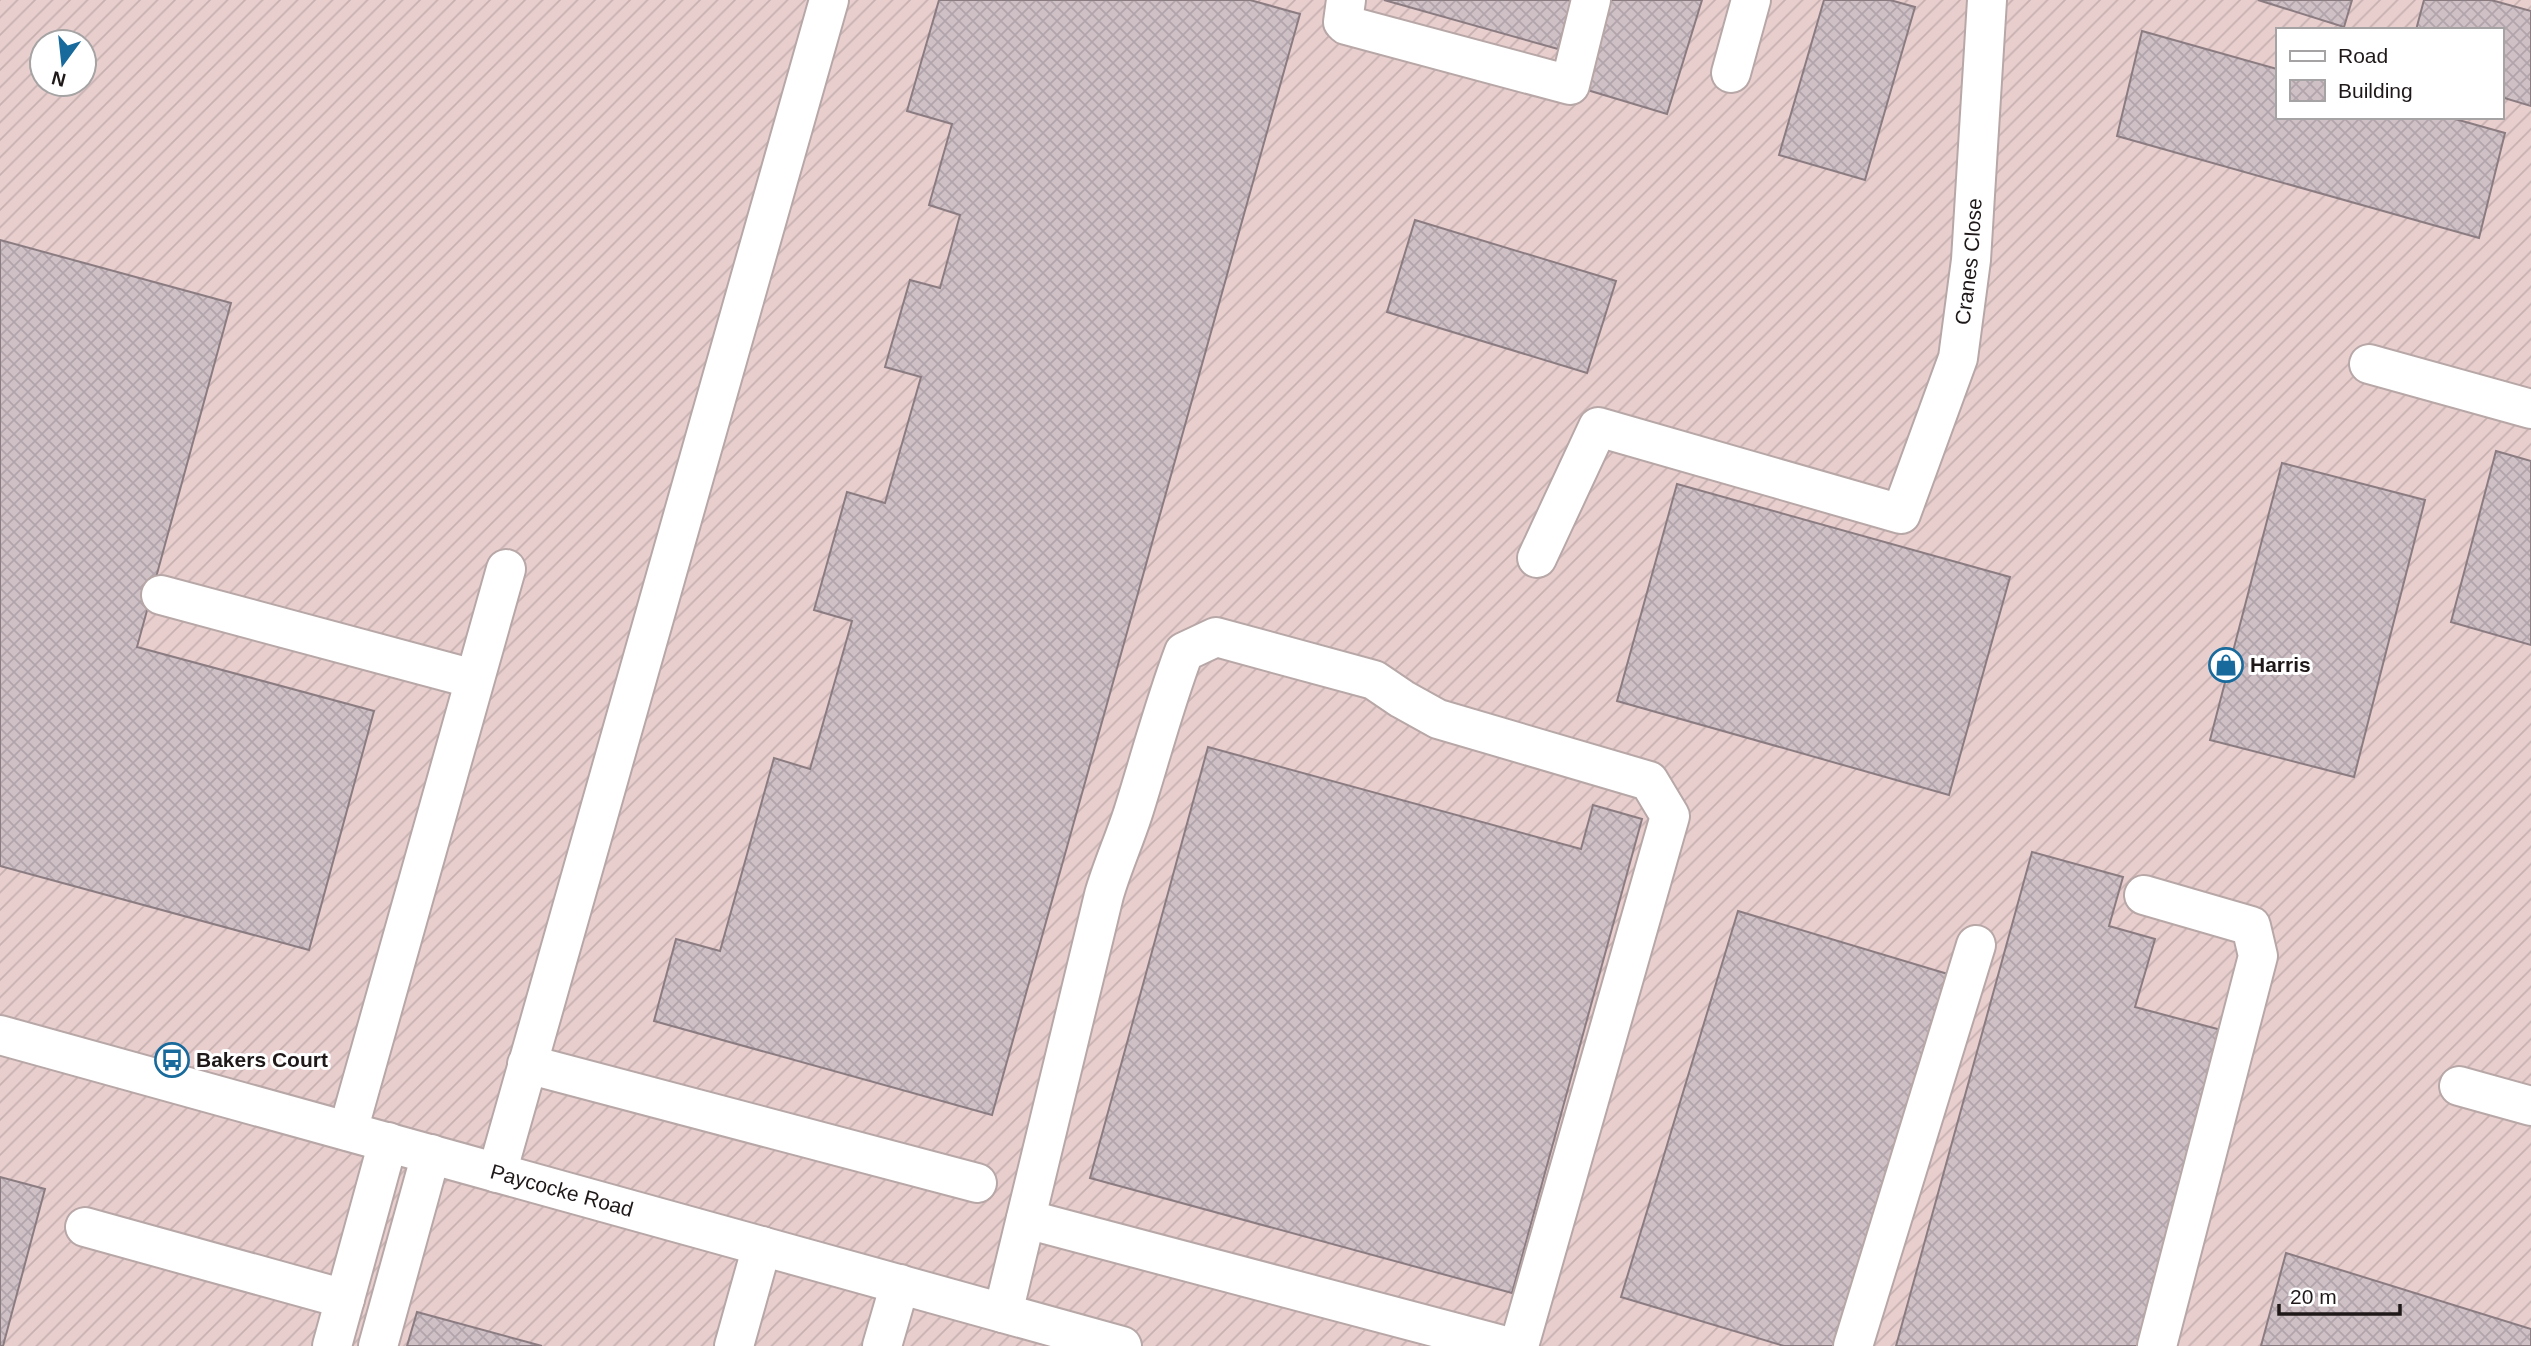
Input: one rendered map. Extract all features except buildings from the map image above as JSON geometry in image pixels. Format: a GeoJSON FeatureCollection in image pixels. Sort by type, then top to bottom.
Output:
{"type":"FeatureCollection","features":[{"type":"Feature","properties":{"kind":"street"},"geometry":{"type":"LineString","coordinates":[[497,1172],[829,0]]}},
{"type":"Feature","properties":{"kind":"street"},"geometry":{"type":"LineString","coordinates":[[1346,0],[1343,22],[1346,25],[1570,85],[1591,0]]}},
{"type":"Feature","properties":{"kind":"street"},"geometry":{"type":"LineString","coordinates":[[1731,73],[1751,0]]}},
{"type":"Feature","properties":{"kind":"street","name":"Cranes Close"},"geometry":{"type":"LineString","coordinates":[[1537,558],[1598,427],[1901,514],[1958,358],[1970,260],[1987,0]]}},
{"type":"Feature","properties":{"kind":"street"},"geometry":{"type":"LineString","coordinates":[[2369,364],[2531,409]]}},
{"type":"Feature","properties":{"kind":"street"},"geometry":{"type":"LineString","coordinates":[[348,1131],[506,569]]}},
{"type":"Feature","properties":{"kind":"street"},"geometry":{"type":"LineString","coordinates":[[161,595],[474,679]]}},
{"type":"Feature","properties":{"kind":"street"},"geometry":{"type":"LineString","coordinates":[[1003,1313],[1115,857],[1132,817],[1168,694],[1184,652],[1216,637],[1374,680],[1438,719],[1649,781],[1670,816],[1519,1346]]}},
{"type":"Feature","properties":{"kind":"street"},"geometry":{"type":"LineString","coordinates":[[2144,895],[2251,926],[2258,956],[2157,1346]]}},
{"type":"Feature","properties":{"kind":"street"},"geometry":{"type":"LineString","coordinates":[[1853,1346],[1976,945]]}},
{"type":"Feature","properties":{"kind":"street","name":"Paycocke Road"},"geometry":{"type":"LineString","coordinates":[[0,1035],[1122,1346]]}},
{"type":"Feature","properties":{"kind":"street"},"geometry":{"type":"LineString","coordinates":[[527,1064],[977,1183]]}},
{"type":"Feature","properties":{"kind":"street"},"geometry":{"type":"LineString","coordinates":[[2459,1086],[2531,1107]]}},
{"type":"Feature","properties":{"kind":"street"},"geometry":{"type":"LineString","coordinates":[[332,1346],[388,1142]]}},
{"type":"Feature","properties":{"kind":"street"},"geometry":{"type":"LineString","coordinates":[[377,1346],[431,1154]]}},
{"type":"Feature","properties":{"kind":"street"},"geometry":{"type":"LineString","coordinates":[[1026,1219],[1506,1346]]}},
{"type":"Feature","properties":{"kind":"street"},"geometry":{"type":"LineString","coordinates":[[85,1227],[345,1299]]}},
{"type":"Feature","properties":{"kind":"street"},"geometry":{"type":"LineString","coordinates":[[734,1346],[762,1246]]}},
{"type":"Feature","properties":{"kind":"street"},"geometry":{"type":"LineString","coordinates":[[882,1346],[900,1284]]}},
{"type":"Feature","properties":{"kind":"shaded area"},"geometry":{"type":"Polygon","coordinates":[[[0,0],[2531,0],[2531,1346],[0,1346],[0,0]]]}},
{"type":"Feature","properties":{"kind":"place","name":"Harris"},"geometry":{"type":"Point","coordinates":[2226,665]}},
{"type":"Feature","properties":{"kind":"place","name":"Bakers Court"},"geometry":{"type":"Point","coordinates":[172,1060]}}]}
